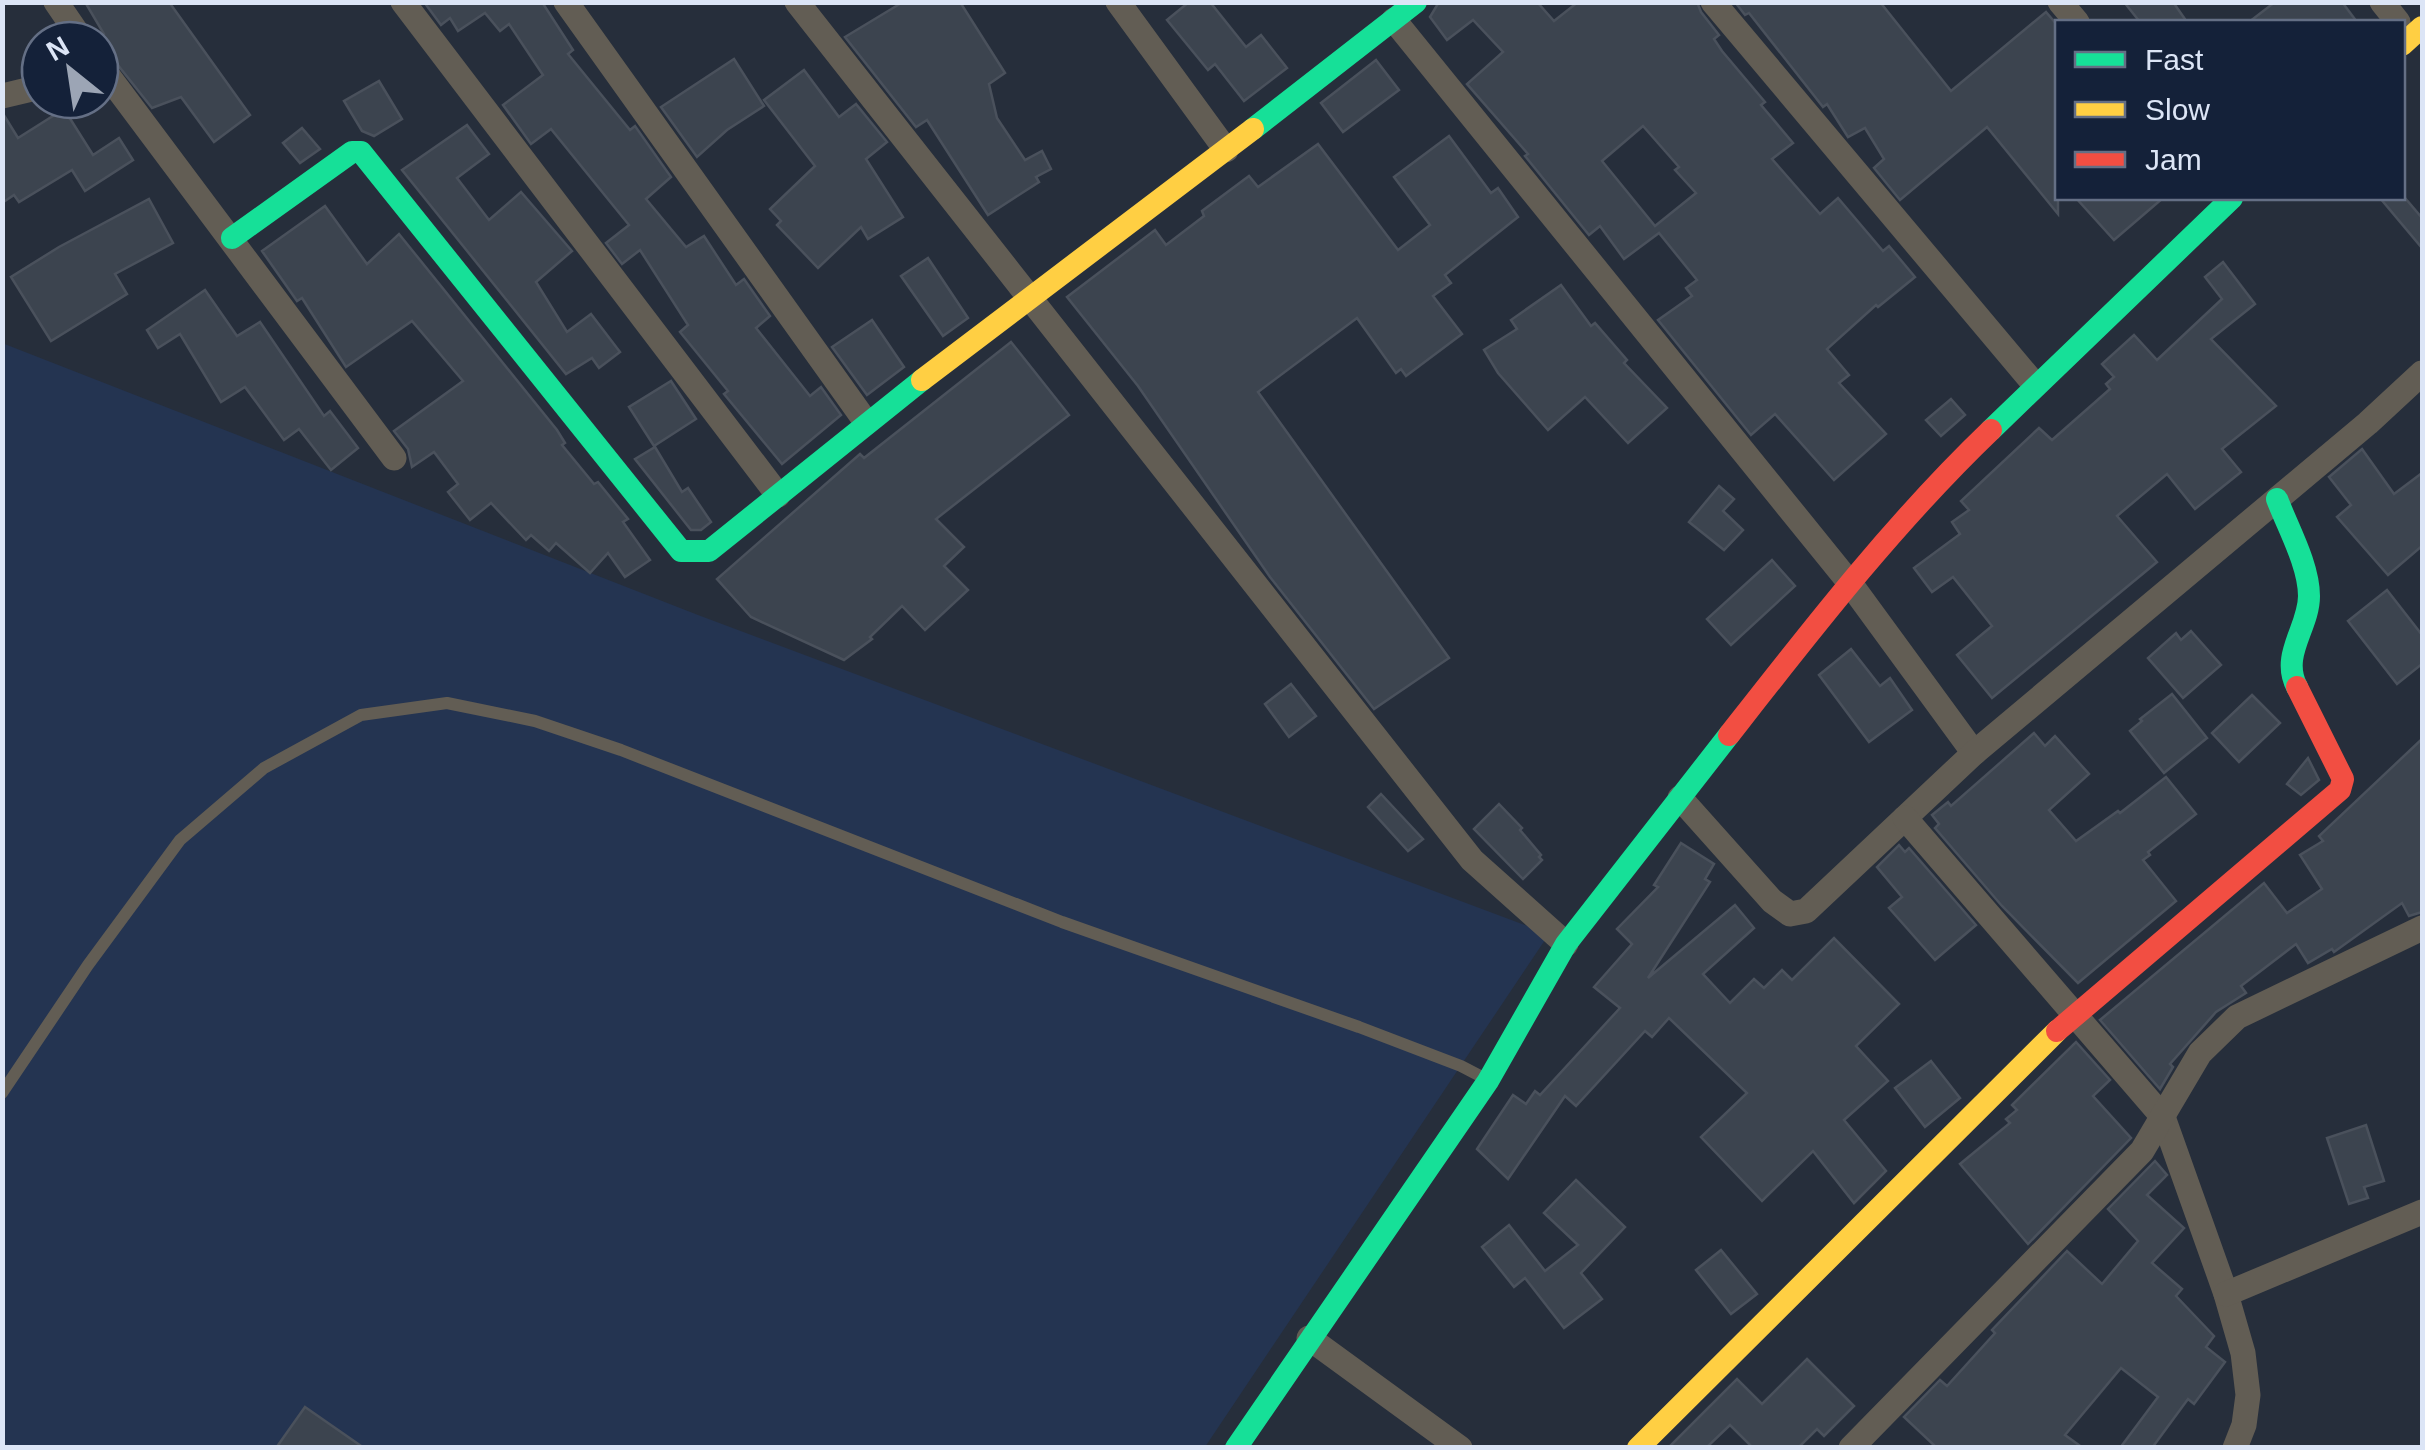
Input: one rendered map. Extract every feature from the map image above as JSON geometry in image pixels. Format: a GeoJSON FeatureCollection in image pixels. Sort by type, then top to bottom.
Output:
{"type":"FeatureCollection","features":[{"type":"Feature","properties":{"kind":"street"},"geometry":{"type":"LineString","coordinates":[[403,2],[778,495]]}},
{"type":"Feature","properties":{"kind":"street"},"geometry":{"type":"LineString","coordinates":[[566,2],[866,422]]}},
{"type":"Feature","properties":{"kind":"street"},"geometry":{"type":"LineString","coordinates":[[798,2],[1472,860],[1566,944]]}},
{"type":"Feature","properties":{"kind":"street"},"geometry":{"type":"LineString","coordinates":[[1118,2],[1226,150]]}},
{"type":"Feature","properties":{"kind":"street"},"geometry":{"type":"LineString","coordinates":[[232,238],[352,152],[361,152],[681,552],[709,550],[866,422],[1416,2]]}},
{"type":"Feature","properties":{"kind":"street"},"geometry":{"type":"LineString","coordinates":[[1713,2],[2035,385]]}},
{"type":"Feature","properties":{"kind":"street"},"geometry":{"type":"LineString","coordinates":[[1394,20],[1850,582],[1974,753]]}},
{"type":"Feature","properties":{"kind":"street"},"geometry":{"type":"LineString","coordinates":[[120,93],[394,458]]}},
{"type":"Feature","properties":{"kind":"street"},"geometry":{"type":"LineString","coordinates":[[1236,1448],[1488,1081],[1566,944],[1850,582],[1948,472],[2228,200]]}},
{"type":"Feature","properties":{"kind":"street"},"geometry":{"type":"LineString","coordinates":[[1680,798],[1772,901],[1790,914],[1806,911],[1974,753],[2422,373]]}},
{"type":"Feature","properties":{"kind":"street"},"geometry":{"type":"LineString","coordinates":[[1638,1448],[2074,1014],[2340,790],[2343,779],[2292,678],[2291,659],[2308,598],[2305,576],[2278,499]]}},
{"type":"Feature","properties":{"kind":"street"},"geometry":{"type":"LineString","coordinates":[[1905,818],[2164,1117],[2243,1353],[2248,1395],[2244,1425],[2235,1448]]}},
{"type":"Feature","properties":{"kind":"street"},"geometry":{"type":"LineString","coordinates":[[1852,1448],[2142,1151],[2200,1053],[2238,1018],[2422,928]]}},
{"type":"Feature","properties":{"kind":"street"},"geometry":{"type":"LineString","coordinates":[[2226,1294],[2422,1212]]}},
{"type":"Feature","properties":{"kind":"street"},"geometry":{"type":"LineString","coordinates":[[1308,1338],[1460,1448]]}},
{"type":"Feature","properties":{"kind":"lane"},"geometry":{"type":"LineString","coordinates":[[2,1092],[88,965],[180,840],[264,768],[361,715],[446,703],[535,721],[621,750],[1062,922],[1360,1027],[1462,1066],[1488,1081]]}},
{"type":"Feature","properties":{"kind":"shaded area"},"geometry":{"type":"Polygon","coordinates":[[[2,343],[698,615],[1549,934],[1205,1447],[3,1447],[2,343]]]}},
{"type":"Feature","properties":{"kind":"building"},"geometry":{"type":"Polygon","coordinates":[[[85,2],[169,2],[250,115],[214,142],[181,97],[152,108],[120,68],[120,20],[96,20],[85,2]]]}},
{"type":"Feature","properties":{"kind":"building"},"geometry":{"type":"Polygon","coordinates":[[[424,2],[542,2],[573,50],[568,54],[630,130],[635,126],[671,177],[646,199],[686,247],[704,236],[736,285],[744,279],[770,316],[756,328],[810,396],[821,387],[841,415],[782,464],[724,394],[728,391],[680,332],[688,325],[640,250],[622,264],[606,243],[629,225],[551,129],[531,144],[503,105],[543,75],[509,24],[500,31],[485,13],[458,31],[450,18],[441,25],[424,2]]]}},
{"type":"Feature","properties":{"kind":"building"},"geometry":{"type":"Polygon","coordinates":[[[903,2],[960,2],[1005,73],[989,84],[997,118],[1025,160],[1042,151],[1051,169],[1036,177],[1039,182],[988,215],[927,120],[916,127],[845,37],[903,2]]]}},
{"type":"Feature","properties":{"kind":"building"},"geometry":{"type":"Polygon","coordinates":[[[1189,2],[1210,2],[1246,47],[1261,35],[1287,68],[1244,101],[1215,64],[1208,70],[1167,20],[1189,2]]]}},
{"type":"Feature","properties":{"kind":"building"},"geometry":{"type":"Polygon","coordinates":[[[1439,2],[1537,2],[1554,21],[1578,2],[1697,2],[1719,35],[1714,39],[1722,51],[1793,143],[1772,159],[1820,214],[1838,198],[1883,251],[1889,246],[1915,277],[1876,305],[1827,349],[1849,375],[1839,383],[1886,434],[1834,480],[1775,414],[1751,435],[1658,320],[1692,296],[1686,288],[1697,280],[1659,233],[1624,259],[1600,226],[1589,235],[1525,156],[1528,154],[1467,84],[1503,52],[1473,20],[1447,40],[1430,17],[1439,2]],[[1643,126],[1602,161],[1655,226],[1696,193],[1675,170],[1679,167],[1643,126]]]}},
{"type":"Feature","properties":{"kind":"building"},"geometry":{"type":"Polygon","coordinates":[[[1735,2],[1880,2],[1951,91],[2046,12],[2055,22],[2058,214],[1987,127],[1900,200],[1874,168],[1884,159],[1865,128],[1848,137],[1827,104],[1823,107],[1749,13],[1745,15],[1735,2]]]}},
{"type":"Feature","properties":{"kind":"building"},"geometry":{"type":"Polygon","coordinates":[[[2124,2],[2173,2],[2186,20],[2138,20],[2124,2]]]}},
{"type":"Feature","properties":{"kind":"building"},"geometry":{"type":"Polygon","coordinates":[[[2275,2],[2342,2],[2356,20],[2252,20],[2275,2]]]}},
{"type":"Feature","properties":{"kind":"building"},"geometry":{"type":"Polygon","coordinates":[[[734,59],[764,106],[727,130],[697,157],[661,107],[734,59]]]}},
{"type":"Feature","properties":{"kind":"building"},"geometry":{"type":"Polygon","coordinates":[[[1376,60],[1399,90],[1343,132],[1321,103],[1376,60]]]}},
{"type":"Feature","properties":{"kind":"building"},"geometry":{"type":"Polygon","coordinates":[[[804,70],[839,117],[856,104],[887,142],[866,159],[903,217],[868,239],[861,227],[818,268],[777,225],[781,221],[770,209],[815,166],[764,100],[804,70]]]}},
{"type":"Feature","properties":{"kind":"building"},"geometry":{"type":"Polygon","coordinates":[[[379,81],[402,119],[374,136],[362,131],[344,101],[379,81]]]}},
{"type":"Feature","properties":{"kind":"building"},"geometry":{"type":"Polygon","coordinates":[[[2,112],[18,138],[47,120],[71,120],[93,155],[119,138],[133,160],[85,191],[72,170],[19,202],[14,195],[2,203],[2,112]]]}},
{"type":"Feature","properties":{"kind":"building"},"geometry":{"type":"Polygon","coordinates":[[[467,125],[489,154],[457,178],[489,220],[521,192],[572,251],[536,282],[567,332],[591,314],[620,352],[599,368],[592,358],[566,374],[402,170],[467,125]]]}},
{"type":"Feature","properties":{"kind":"building"},"geometry":{"type":"Polygon","coordinates":[[[302,128],[320,149],[300,163],[283,143],[302,128]]]}},
{"type":"Feature","properties":{"kind":"building"},"geometry":{"type":"Polygon","coordinates":[[[1449,136],[1491,193],[1498,188],[1518,217],[1445,275],[1451,283],[1433,296],[1462,334],[1406,376],[1401,369],[1396,373],[1357,318],[1258,392],[1449,658],[1374,709],[1270,577],[1138,386],[1067,297],[1155,230],[1166,245],[1204,216],[1202,211],[1249,176],[1258,187],[1318,144],[1398,250],[1430,225],[1394,177],[1449,136]]]}},
{"type":"Feature","properties":{"kind":"building"},"geometry":{"type":"Polygon","coordinates":[[[2405,198],[2422,218],[2422,248],[2382,200],[2405,198]]]}},
{"type":"Feature","properties":{"kind":"building"},"geometry":{"type":"Polygon","coordinates":[[[149,199],[173,243],[115,274],[127,294],[51,341],[11,277],[149,199]]]}},
{"type":"Feature","properties":{"kind":"building"},"geometry":{"type":"Polygon","coordinates":[[[2078,200],[2161,200],[2114,240],[2078,200]]]}},
{"type":"Feature","properties":{"kind":"building"},"geometry":{"type":"Polygon","coordinates":[[[325,206],[367,264],[399,234],[557,430],[565,443],[562,445],[628,519],[623,522],[650,560],[625,577],[608,553],[590,573],[556,543],[549,551],[531,535],[526,540],[491,503],[470,520],[448,492],[458,484],[434,452],[412,467],[408,449],[394,431],[463,381],[412,321],[346,367],[302,298],[297,301],[262,251],[325,206]]]}},
{"type":"Feature","properties":{"kind":"building"},"geometry":{"type":"Polygon","coordinates":[[[928,258],[968,318],[943,336],[901,276],[928,258]]]}},
{"type":"Feature","properties":{"kind":"building"},"geometry":{"type":"Polygon","coordinates":[[[2223,262],[2255,304],[2211,339],[2276,406],[2222,449],[2241,472],[2195,509],[2167,474],[2117,516],[2157,562],[1992,698],[1957,655],[1992,626],[1953,577],[1932,592],[1914,568],[1960,534],[1952,522],[1969,510],[1961,501],[2039,428],[2052,440],[2110,389],[2106,384],[2114,377],[2102,364],[2134,335],[2157,360],[2222,299],[2205,277],[2223,262]]]}},
{"type":"Feature","properties":{"kind":"building"},"geometry":{"type":"Polygon","coordinates":[[[1561,285],[1591,326],[1595,323],[1627,360],[1624,363],[1667,408],[1628,443],[1585,397],[1548,430],[1498,373],[1484,350],[1517,329],[1511,320],[1561,285]]]}},
{"type":"Feature","properties":{"kind":"building"},"geometry":{"type":"Polygon","coordinates":[[[205,290],[237,336],[260,322],[324,416],[330,411],[358,448],[331,470],[299,429],[284,440],[245,387],[221,402],[180,334],[158,348],[147,330],[205,290]]]}},
{"type":"Feature","properties":{"kind":"building"},"geometry":{"type":"Polygon","coordinates":[[[872,320],[904,367],[867,395],[832,347],[872,320]]]}},
{"type":"Feature","properties":{"kind":"building"},"geometry":{"type":"Polygon","coordinates":[[[1011,342],[1069,415],[936,519],[964,547],[944,566],[968,590],[925,630],[902,606],[872,639],[844,660],[751,617],[717,579],[860,454],[864,458],[1011,342]]]}},
{"type":"Feature","properties":{"kind":"building"},"geometry":{"type":"Polygon","coordinates":[[[671,381],[696,419],[654,446],[629,407],[671,381]]]}},
{"type":"Feature","properties":{"kind":"building"},"geometry":{"type":"Polygon","coordinates":[[[1951,399],[1965,415],[1941,436],[1926,420],[1951,399]]]}},
{"type":"Feature","properties":{"kind":"building"},"geometry":{"type":"Polygon","coordinates":[[[655,447],[682,492],[688,488],[711,522],[701,530],[691,530],[635,459],[655,447]]]}},
{"type":"Feature","properties":{"kind":"building"},"geometry":{"type":"Polygon","coordinates":[[[2362,449],[2394,494],[2422,473],[2422,546],[2388,575],[2337,517],[2351,505],[2329,477],[2362,449]]]}},
{"type":"Feature","properties":{"kind":"building"},"geometry":{"type":"Polygon","coordinates":[[[1719,486],[1734,499],[1723,511],[1743,530],[1724,550],[1689,522],[1719,486]]]}},
{"type":"Feature","properties":{"kind":"building"},"geometry":{"type":"Polygon","coordinates":[[[1772,560],[1795,586],[1731,645],[1707,619],[1772,560]]]}},
{"type":"Feature","properties":{"kind":"building"},"geometry":{"type":"Polygon","coordinates":[[[2387,590],[2422,635],[2422,664],[2397,684],[2348,621],[2387,590]]]}},
{"type":"Feature","properties":{"kind":"building"},"geometry":{"type":"Polygon","coordinates":[[[2191,631],[2221,665],[2183,698],[2148,658],[2176,633],[2181,640],[2191,631]]]}},
{"type":"Feature","properties":{"kind":"building"},"geometry":{"type":"Polygon","coordinates":[[[1851,649],[1880,686],[1890,678],[1912,710],[1869,742],[1819,675],[1851,649]]]}},
{"type":"Feature","properties":{"kind":"building"},"geometry":{"type":"Polygon","coordinates":[[[1291,684],[1316,716],[1289,737],[1265,704],[1291,684]]]}},
{"type":"Feature","properties":{"kind":"building"},"geometry":{"type":"Polygon","coordinates":[[[2172,694],[2207,738],[2164,773],[2130,731],[2172,694]]]}},
{"type":"Feature","properties":{"kind":"building"},"geometry":{"type":"Polygon","coordinates":[[[2252,695],[2280,723],[2239,762],[2212,733],[2252,695]]]}},
{"type":"Feature","properties":{"kind":"building"},"geometry":{"type":"Polygon","coordinates":[[[2034,733],[2045,746],[2055,736],[2089,774],[2049,810],[2076,841],[2166,777],[2196,814],[2143,860],[2176,901],[2078,983],[2002,906],[1935,828],[1939,824],[1932,815],[1948,802],[1951,806],[2034,733]]]}},
{"type":"Feature","properties":{"kind":"building"},"geometry":{"type":"Polygon","coordinates":[[[2422,739],[2422,912],[2409,916],[2402,903],[2334,952],[2332,949],[2308,963],[2296,944],[2241,986],[2246,993],[2216,1012],[2170,1064],[2173,1067],[2160,1089],[2100,1020],[2264,883],[2287,913],[2322,889],[2300,855],[2323,841],[2319,836],[2422,739]]]}},
{"type":"Feature","properties":{"kind":"building"},"geometry":{"type":"Polygon","coordinates":[[[2308,758],[2319,780],[2301,795],[2287,784],[2308,758]]]}},
{"type":"Feature","properties":{"kind":"building"},"geometry":{"type":"Polygon","coordinates":[[[1381,794],[1423,839],[1408,851],[1368,807],[1381,794]]]}},
{"type":"Feature","properties":{"kind":"building"},"geometry":{"type":"Polygon","coordinates":[[[1499,804],[1541,855],[1542,860],[1523,879],[1474,829],[1499,804]]]}},
{"type":"Feature","properties":{"kind":"building"},"geometry":{"type":"Polygon","coordinates":[[[1681,843],[1714,864],[1705,879],[1710,882],[1648,978],[1735,905],[1754,928],[1703,974],[1730,1003],[1754,979],[1764,988],[1782,970],[1792,980],[1834,938],[1899,1004],[1856,1046],[1888,1081],[1844,1120],[1886,1171],[1854,1203],[1813,1151],[1762,1201],[1701,1137],[1747,1093],[1669,1018],[1652,1037],[1645,1031],[1576,1106],[1565,1096],[1508,1179],[1477,1149],[1513,1095],[1526,1104],[1535,1091],[1540,1095],[1620,1008],[1594,987],[1632,944],[1617,929],[1658,887],[1654,885],[1681,843]]]}},
{"type":"Feature","properties":{"kind":"building"},"geometry":{"type":"Polygon","coordinates":[[[1899,845],[1905,852],[1909,848],[1976,925],[1935,960],[1889,908],[1902,897],[1877,867],[1899,845]]]}},
{"type":"Feature","properties":{"kind":"building"},"geometry":{"type":"Polygon","coordinates":[[[2076,1042],[2110,1080],[2093,1096],[2131,1138],[2028,1244],[1960,1164],[2010,1123],[2006,1119],[2017,1110],[2012,1105],[2076,1042]]]}},
{"type":"Feature","properties":{"kind":"building"},"geometry":{"type":"Polygon","coordinates":[[[1931,1061],[1960,1098],[1925,1127],[1895,1088],[1931,1061]]]}},
{"type":"Feature","properties":{"kind":"building"},"geometry":{"type":"Polygon","coordinates":[[[2366,1125],[2384,1181],[2364,1187],[2368,1198],[2349,1204],[2327,1138],[2366,1125]]]}},
{"type":"Feature","properties":{"kind":"building"},"geometry":{"type":"Polygon","coordinates":[[[2155,1161],[2167,1175],[2147,1195],[2184,1228],[2152,1263],[2182,1289],[2176,1296],[2214,1336],[2206,1347],[2225,1362],[2194,1404],[2188,1399],[2152,1448],[2120,1448],[2158,1397],[2121,1368],[2065,1435],[2083,1448],[1937,1448],[1904,1417],[1940,1380],[1947,1386],[1995,1333],[1992,1330],[2067,1251],[2102,1284],[2138,1241],[2108,1209],[2155,1161]]]}},
{"type":"Feature","properties":{"kind":"building"},"geometry":{"type":"Polygon","coordinates":[[[1576,1180],[1625,1227],[1581,1273],[1602,1299],[1564,1328],[1525,1278],[1514,1287],[1482,1247],[1509,1225],[1545,1271],[1578,1245],[1544,1213],[1576,1180]]]}},
{"type":"Feature","properties":{"kind":"building"},"geometry":{"type":"Polygon","coordinates":[[[1721,1250],[1757,1294],[1731,1314],[1696,1270],[1721,1250]]]}},
{"type":"Feature","properties":{"kind":"building"},"geometry":{"type":"Polygon","coordinates":[[[1807,1359],[1854,1406],[1824,1436],[1817,1429],[1798,1448],[1753,1448],[1730,1425],[1706,1448],[1669,1447],[1737,1379],[1762,1404],[1807,1359]]]}},
{"type":"Feature","properties":{"kind":"building"},"geometry":{"type":"Polygon","coordinates":[[[305,1407],[364,1448],[276,1448],[305,1407]]]}},
{"type":"Feature","properties":{"kind":"traffic: fast"},"geometry":{"type":"LineString","coordinates":[[1253,129],[1416,2]]}},
{"type":"Feature","properties":{"kind":"traffic: fast"},"geometry":{"type":"LineString","coordinates":[[232,238],[352,152],[361,152],[681,551],[709,551],[922,380]]}},
{"type":"Feature","properties":{"kind":"traffic: fast"},"geometry":{"type":"LineString","coordinates":[[1991,430],[2230,200]]}},
{"type":"Feature","properties":{"kind":"traffic: fast"},"geometry":{"type":"LineString","coordinates":[[2277,499],[2308,584],[2308,608],[2293,653],[2297,687]]}},
{"type":"Feature","properties":{"kind":"traffic: fast"},"geometry":{"type":"LineString","coordinates":[[1236,1448],[1488,1081],[1566,944],[1729,735]]}},
{"type":"Feature","properties":{"kind":"traffic: slow"},"geometry":{"type":"LineString","coordinates":[[2405,42],[2422,27]]}},
{"type":"Feature","properties":{"kind":"traffic: slow"},"geometry":{"type":"LineString","coordinates":[[922,380],[1253,129]]}},
{"type":"Feature","properties":{"kind":"traffic: slow"},"geometry":{"type":"LineString","coordinates":[[1638,1448],[2057,1031]]}},
{"type":"Feature","properties":{"kind":"traffic: jam"},"geometry":{"type":"LineString","coordinates":[[1729,735],[1887,539],[1991,430]]}},
{"type":"Feature","properties":{"kind":"traffic: jam"},"geometry":{"type":"LineString","coordinates":[[2057,1031],[2340,790],[2343,779],[2297,687]]}}]}
